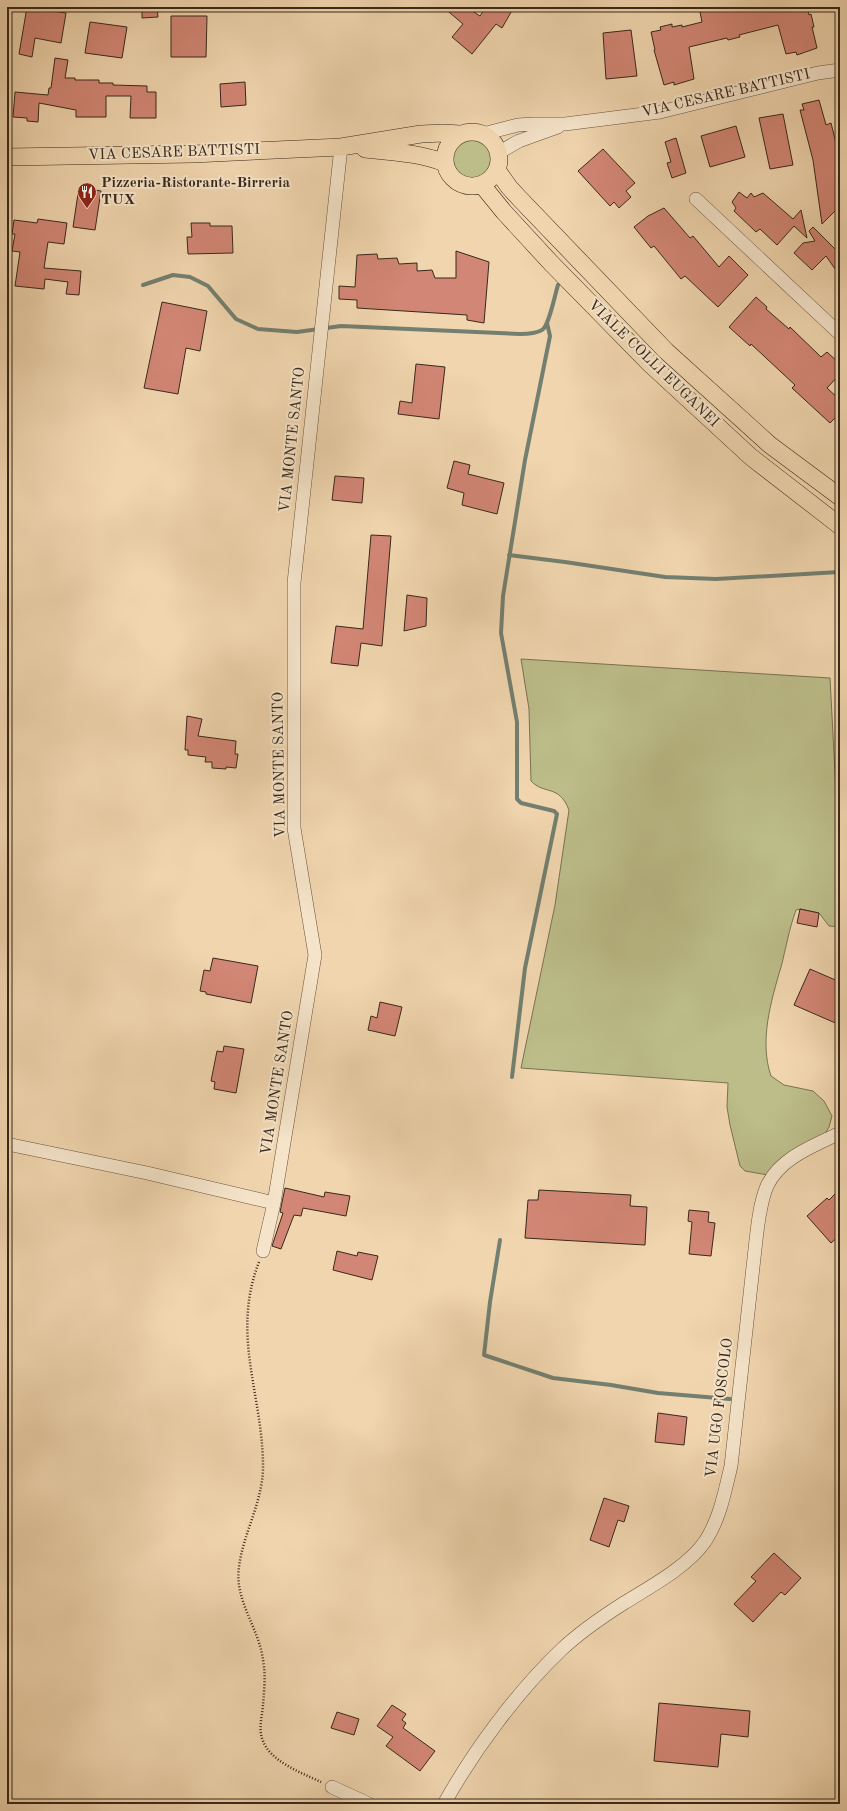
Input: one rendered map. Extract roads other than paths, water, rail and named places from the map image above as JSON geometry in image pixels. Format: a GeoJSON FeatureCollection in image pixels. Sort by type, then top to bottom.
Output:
{"type":"FeatureCollection","features":[{"type":"Feature","properties":{"kind":"main road","name":"VIA CESARE BATTISTI"},"geometry":{"type":"LineString","coordinates":[[7,157],[193,154],[341,147],[422,134],[460,134],[471,132],[483,134]]}},
{"type":"Feature","properties":{"kind":"main road"},"geometry":{"type":"LineString","coordinates":[[460,134],[453,139],[448,146],[444,163],[447,171],[458,183],[470,186],[482,185],[488,181],[497,170],[499,161],[498,153],[493,142],[483,134]]}},
{"type":"Feature","properties":{"kind":"main road","name":"VIA CESARE BATTISTI"},"geometry":{"type":"LineString","coordinates":[[341,147],[415,154],[444,163]]}},
{"type":"Feature","properties":{"kind":"main road","name":"VIALE COLLI EUGANEI"},"geometry":{"type":"LineString","coordinates":[[497,170],[520,199],[666,351],[770,445],[840,496]]}},
{"type":"Feature","properties":{"kind":"main road","name":"VIALE COLLI EUGANEI"},"geometry":{"type":"LineString","coordinates":[[482,185],[504,212],[551,263],[650,364],[751,457],[840,526]]}},
{"type":"Feature","properties":{"kind":"street","name":"VIA CESARE BATTISTI"},"geometry":{"type":"LineString","coordinates":[[483,134],[518,125],[565,124],[660,112],[813,74],[840,70]]}},
{"type":"Feature","properties":{"kind":"street","name":"VIA CESARE BATTISTI"},"geometry":{"type":"LineString","coordinates":[[498,153],[519,141],[565,124]]}},
{"type":"Feature","properties":{"kind":"street","name":"VIA MONTE SANTO"},"geometry":{"type":"LineString","coordinates":[[263,1251],[274,1203],[315,955],[294,828],[294,583],[341,147]]}},
{"type":"Feature","properties":{"kind":"street"},"geometry":{"type":"LineString","coordinates":[[696,199],[840,334]]}},
{"type":"Feature","properties":{"kind":"street","name":"VIA UGO FOSCOLO"},"geometry":{"type":"LineString","coordinates":[[444,1804],[472,1760],[514,1701],[562,1649],[594,1622],[668,1575],[690,1558],[705,1541],[722,1502],[731,1466],[756,1240],[760,1210],[767,1186],[780,1167],[808,1148],[840,1133]]}},
{"type":"Feature","properties":{"kind":"street"},"geometry":{"type":"LineString","coordinates":[[7,1144],[147,1173],[274,1203]]}},
{"type":"Feature","properties":{"kind":"street"},"geometry":{"type":"LineString","coordinates":[[332,1787],[369,1804]]}},
{"type":"Feature","properties":{"kind":"waterway"},"geometry":{"type":"LineString","coordinates":[[143,285],[173,275],[190,277],[208,286],[236,319],[258,329],[297,332],[341,326],[520,334],[537,332],[545,327],[558,285]]}},
{"type":"Feature","properties":{"kind":"waterway"},"geometry":{"type":"LineString","coordinates":[[512,1077],[525,968],[557,814],[554,811],[521,803],[517,799],[517,722],[501,633],[503,596],[525,460],[550,336],[547,323]]}},
{"type":"Feature","properties":{"kind":"waterway"},"geometry":{"type":"LineString","coordinates":[[509,555],[665,577],[716,579],[839,572],[840,577]]}},
{"type":"Feature","properties":{"kind":"waterway"},"geometry":{"type":"LineString","coordinates":[[500,1240],[490,1302],[484,1355],[553,1378],[611,1385],[658,1393],[730,1399]]}},
{"type":"Feature","properties":{"kind":"place","name":"Pizzeria-Ristorante-Birreria TUX"},"geometry":{"type":"Point","coordinates":[87,209]}}]}
